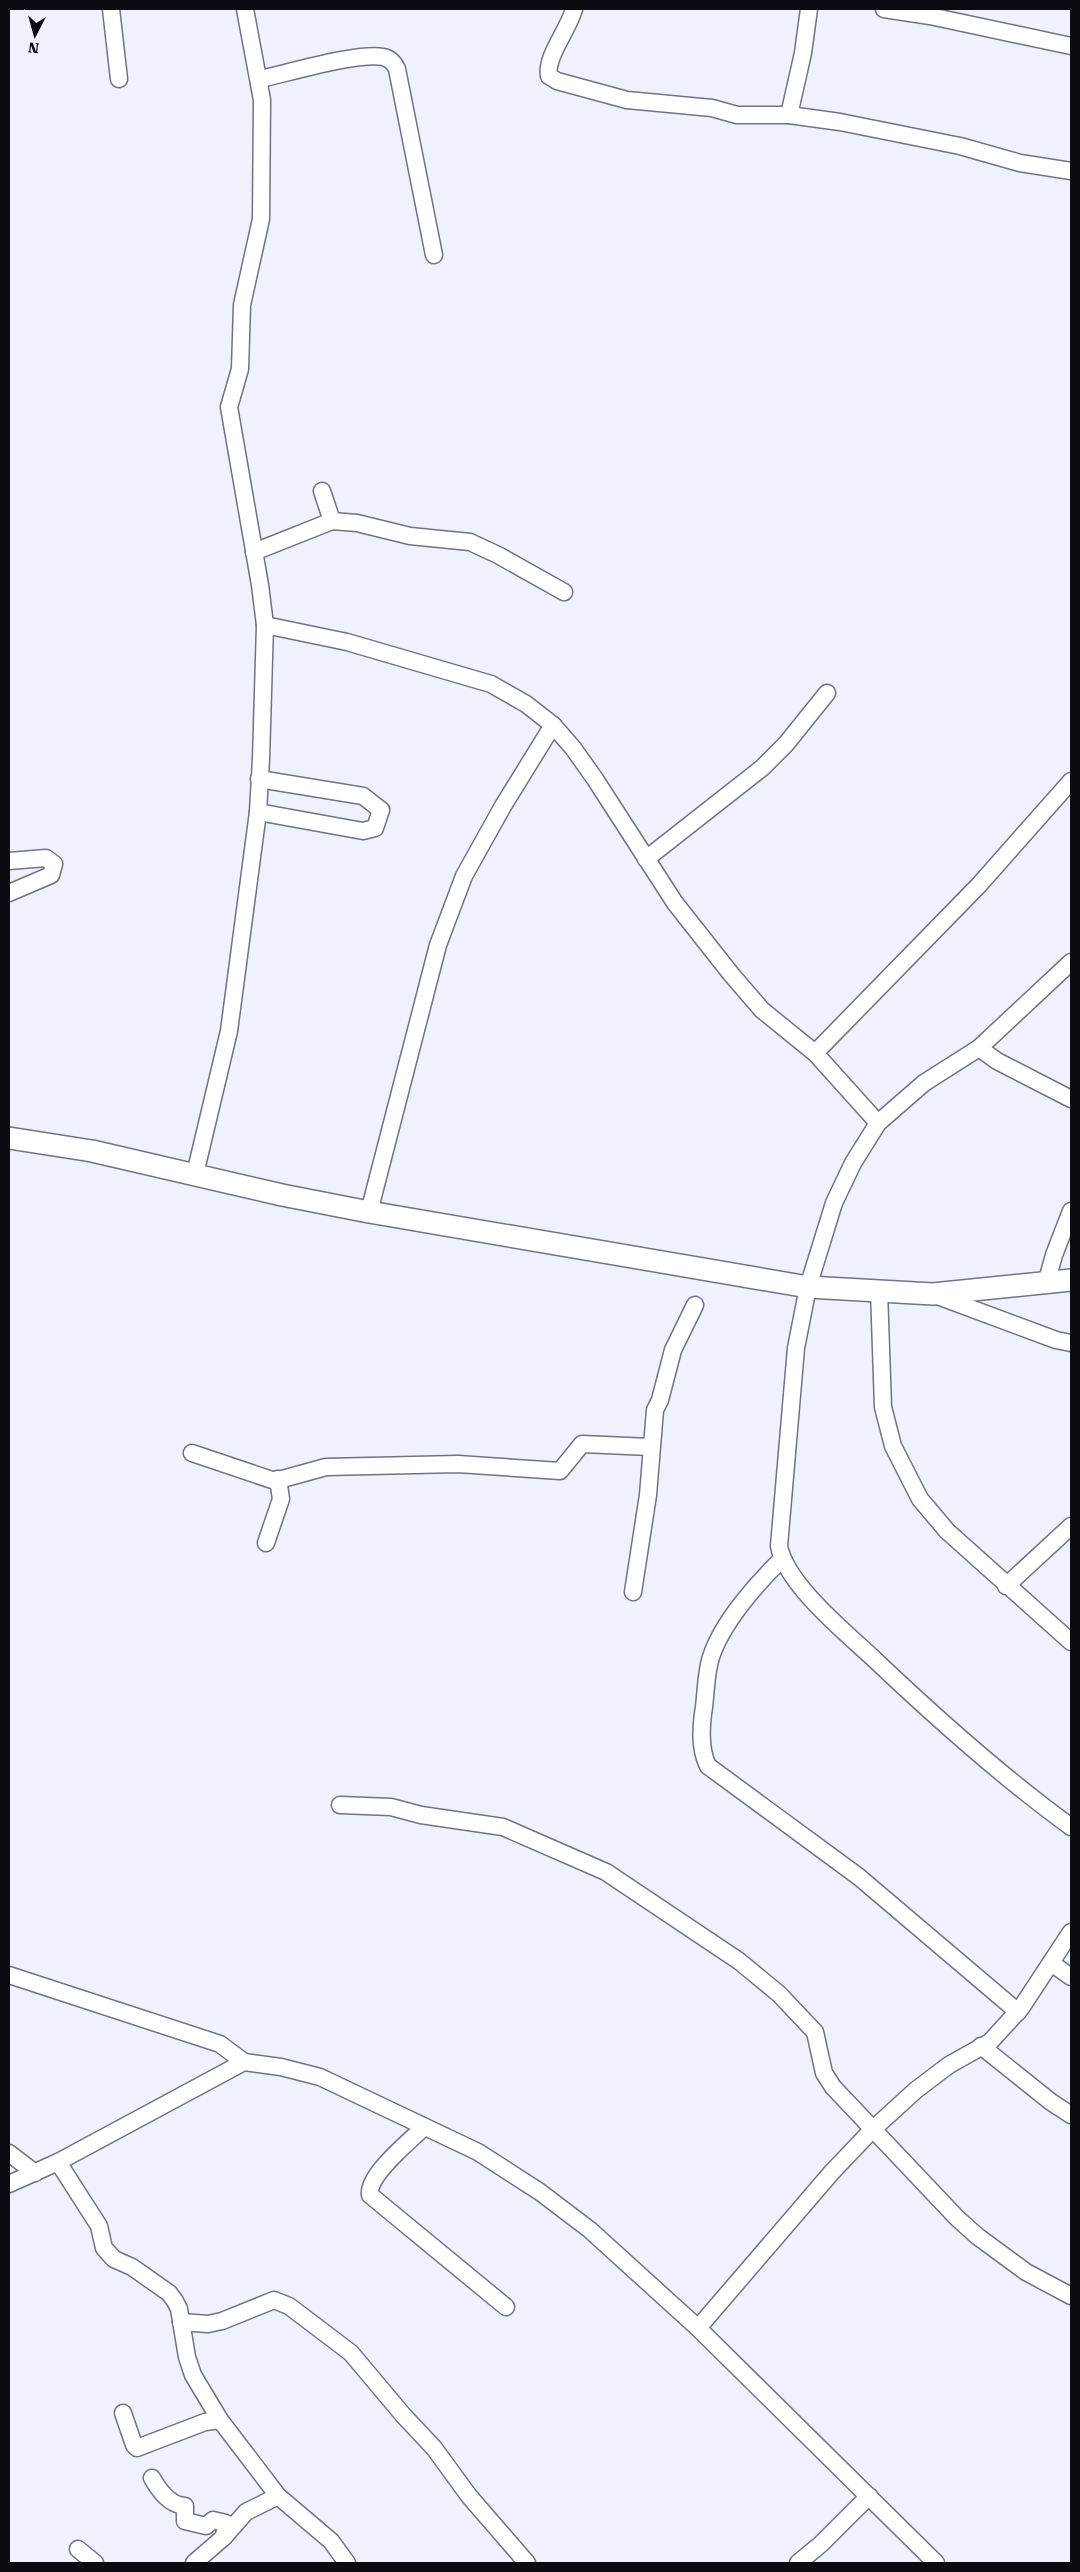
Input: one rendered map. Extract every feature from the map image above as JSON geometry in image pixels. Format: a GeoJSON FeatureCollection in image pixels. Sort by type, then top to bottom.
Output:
{"type":"FeatureCollection","features":[{"type":"Feature","properties":{"kind":"main road"},"geometry":{"type":"LineString","coordinates":[[9,1138],[92,1151],[370,1212],[808,1286],[933,1294],[1071,1280]]}},
{"type":"Feature","properties":{"kind":"street"},"geometry":{"type":"LineString","coordinates":[[111,9],[119,79]]}},
{"type":"Feature","properties":{"kind":"street"},"geometry":{"type":"LineString","coordinates":[[196,1174],[229,1031],[258,812],[265,625],[229,407],[240,369],[242,305],[261,219],[263,127],[260,80],[245,9]]}},
{"type":"Feature","properties":{"kind":"street"},"geometry":{"type":"LineString","coordinates":[[574,9],[571,22],[561,38],[548,69],[549,76],[552,79],[627,100],[712,108],[737,115],[790,115],[872,128],[960,146],[1020,163],[1071,170]]}},
{"type":"Feature","properties":{"kind":"street"},"geometry":{"type":"LineString","coordinates":[[790,115],[803,53],[809,9]]}},
{"type":"Feature","properties":{"kind":"street"},"geometry":{"type":"LineString","coordinates":[[884,9],[930,16],[1071,46]]}},
{"type":"Feature","properties":{"kind":"street"},"geometry":{"type":"LineString","coordinates":[[260,80],[362,58],[386,57],[394,64],[397,69],[434,256]]}},
{"type":"Feature","properties":{"kind":"street"},"geometry":{"type":"LineString","coordinates":[[322,490],[332,521]]}},
{"type":"Feature","properties":{"kind":"street"},"geometry":{"type":"LineString","coordinates":[[254,552],[332,521],[357,523],[410,536],[470,542],[498,555],[564,592]]}},
{"type":"Feature","properties":{"kind":"street"},"geometry":{"type":"LineString","coordinates":[[265,625],[346,642],[491,684],[526,704],[553,725],[590,771],[675,903],[731,974],[762,1010],[815,1053],[878,1123]]}},
{"type":"Feature","properties":{"kind":"street"},"geometry":{"type":"LineString","coordinates":[[646,860],[762,768],[786,744],[827,693]]}},
{"type":"Feature","properties":{"kind":"street"},"geometry":{"type":"LineString","coordinates":[[370,1212],[441,937],[464,876],[503,806],[553,725]]}},
{"type":"Feature","properties":{"kind":"street"},"geometry":{"type":"LineString","coordinates":[[258,812],[363,831],[375,828],[381,810],[363,796],[259,779]]}},
{"type":"Feature","properties":{"kind":"street"},"geometry":{"type":"LineString","coordinates":[[815,1053],[979,885],[1071,781]]}},
{"type":"Feature","properties":{"kind":"street"},"geometry":{"type":"LineString","coordinates":[[9,861],[46,858],[54,864],[51,875],[9,893]]}},
{"type":"Feature","properties":{"kind":"street"},"geometry":{"type":"LineString","coordinates":[[1071,962],[979,1048],[924,1083],[878,1123],[853,1163],[834,1204],[808,1286],[796,1348],[780,1546],[782,1559],[818,1606],[955,1735],[1071,1827]]}},
{"type":"Feature","properties":{"kind":"street"},"geometry":{"type":"LineString","coordinates":[[979,1048],[997,1061],[1071,1099]]}},
{"type":"Feature","properties":{"kind":"street"},"geometry":{"type":"LineString","coordinates":[[1046,1284],[1054,1255],[1071,1211]]}},
{"type":"Feature","properties":{"kind":"street"},"geometry":{"type":"LineString","coordinates":[[879,1291],[883,1407],[893,1446],[920,1499],[947,1531],[1006,1586],[1071,1642]]}},
{"type":"Feature","properties":{"kind":"street"},"geometry":{"type":"LineString","coordinates":[[933,1294],[1056,1340],[1071,1343]]}},
{"type":"Feature","properties":{"kind":"street"},"geometry":{"type":"LineString","coordinates":[[633,1592],[648,1495],[650,1447],[655,1410],[660,1400],[673,1350],[695,1305]]}},
{"type":"Feature","properties":{"kind":"street"},"geometry":{"type":"LineString","coordinates":[[192,1453],[274,1481],[326,1467],[458,1464],[560,1471],[582,1444],[650,1447]]}},
{"type":"Feature","properties":{"kind":"street"},"geometry":{"type":"LineString","coordinates":[[266,1543],[281,1499],[278,1479]]}},
{"type":"Feature","properties":{"kind":"street"},"geometry":{"type":"LineString","coordinates":[[1006,1586],[1071,1526]]}},
{"type":"Feature","properties":{"kind":"street"},"geometry":{"type":"LineString","coordinates":[[782,1559],[768,1572],[729,1622],[718,1639],[710,1660],[702,1717],[702,1747],[708,1766],[859,1877],[1018,2012]]}},
{"type":"Feature","properties":{"kind":"street"},"geometry":{"type":"LineString","coordinates":[[340,1804],[391,1807],[420,1815],[503,1827],[522,1834],[579,1862],[606,1872],[715,1944],[779,1994],[814,2032],[824,2073],[833,2087],[872,2130],[977,2236],[1026,2272],[1071,2296]]}},
{"type":"Feature","properties":{"kind":"street"},"geometry":{"type":"LineString","coordinates":[[698,2328],[832,2172],[872,2130],[916,2090],[949,2065],[990,2042],[1018,2012],[1071,1932]]}},
{"type":"Feature","properties":{"kind":"street"},"geometry":{"type":"LineString","coordinates":[[1051,1964],[1071,1977]]}},
{"type":"Feature","properties":{"kind":"street"},"geometry":{"type":"LineString","coordinates":[[9,1975],[220,2044],[244,2062],[281,2067],[320,2077],[478,2152],[540,2192],[590,2230],[698,2328],[936,2563]]}},
{"type":"Feature","properties":{"kind":"street"},"geometry":{"type":"LineString","coordinates":[[981,2046],[1051,2102],[1071,2115]]}},
{"type":"Feature","properties":{"kind":"street"},"geometry":{"type":"LineString","coordinates":[[9,2184],[58,2162],[244,2062]]}},
{"type":"Feature","properties":{"kind":"street"},"geometry":{"type":"LineString","coordinates":[[424,2127],[378,2172],[369,2191],[370,2195],[506,2307]]}},
{"type":"Feature","properties":{"kind":"street"},"geometry":{"type":"LineString","coordinates":[[9,2153],[36,2173]]}},
{"type":"Feature","properties":{"kind":"street"},"geometry":{"type":"LineString","coordinates":[[58,2162],[99,2226],[104,2248],[114,2259],[132,2267],[169,2294],[179,2309],[187,2357],[193,2375],[220,2420],[278,2496],[332,2541],[347,2563]]}},
{"type":"Feature","properties":{"kind":"street"},"geometry":{"type":"LineString","coordinates":[[181,2322],[208,2324],[222,2321],[274,2300],[289,2306],[351,2353],[403,2415],[434,2448],[470,2496],[527,2563]]}},
{"type":"Feature","properties":{"kind":"street"},"geometry":{"type":"LineString","coordinates":[[123,2413],[134,2445],[137,2448],[205,2422],[220,2420]]}},
{"type":"Feature","properties":{"kind":"street"},"geometry":{"type":"LineString","coordinates":[[152,2478],[159,2491],[178,2506],[184,2506],[185,2521],[206,2526],[213,2520],[226,2523],[224,2537]]}},
{"type":"Feature","properties":{"kind":"street"},"geometry":{"type":"LineString","coordinates":[[194,2563],[224,2537],[246,2512],[278,2496]]}},
{"type":"Feature","properties":{"kind":"street"},"geometry":{"type":"LineString","coordinates":[[798,2563],[821,2544],[869,2496]]}},
{"type":"Feature","properties":{"kind":"street"},"geometry":{"type":"LineString","coordinates":[[78,2549],[95,2563]]}}]}
